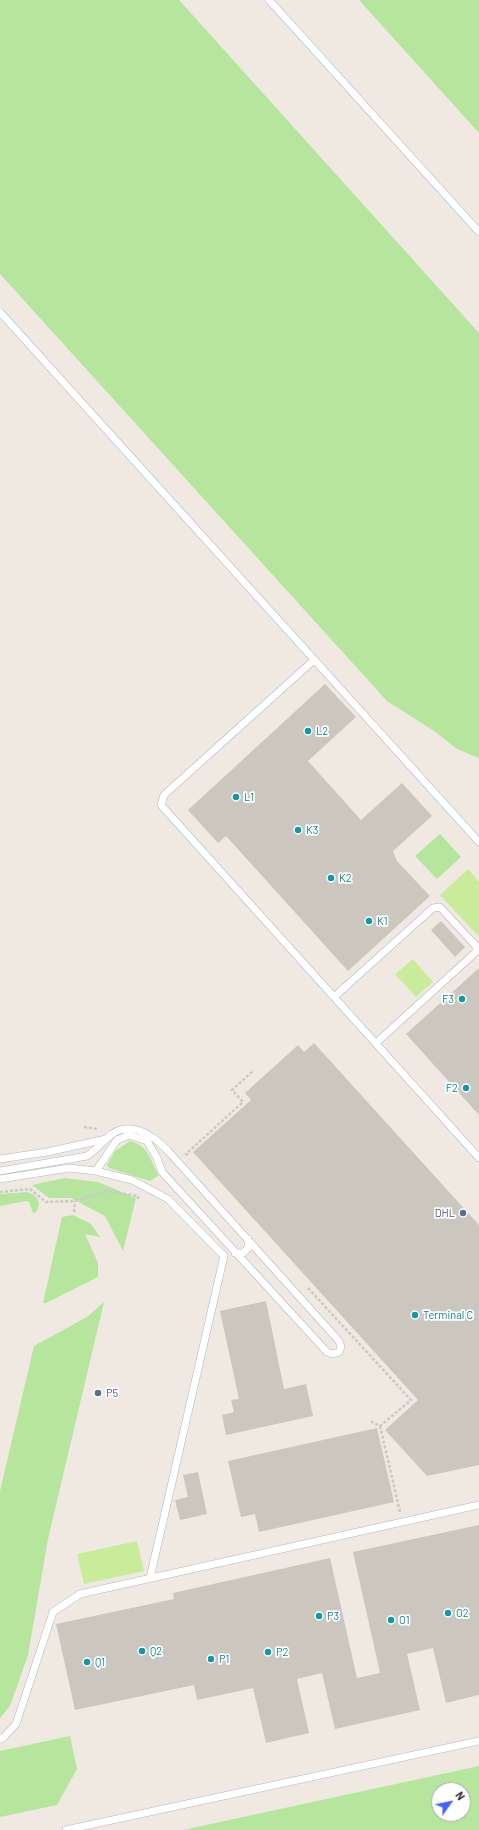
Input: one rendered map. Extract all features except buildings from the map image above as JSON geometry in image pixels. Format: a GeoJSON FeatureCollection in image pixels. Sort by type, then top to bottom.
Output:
{"type":"FeatureCollection","features":[{"type":"Feature","properties":{"kind":"lane"},"geometry":{"type":"LineString","coordinates":[[270,0],[479,232]]}},
{"type":"Feature","properties":{"kind":"lane"},"geometry":{"type":"LineString","coordinates":[[0,312],[479,842]]}},
{"type":"Feature","properties":{"kind":"lane"},"geometry":{"type":"LineString","coordinates":[[314,660],[164,795],[162,805],[479,1158]]}},
{"type":"Feature","properties":{"kind":"lane"},"geometry":{"type":"LineString","coordinates":[[334,997],[433,908],[440,907],[476,946],[476,952],[376,1043]]}},
{"type":"Feature","properties":{"kind":"lane"},"geometry":{"type":"LineString","coordinates":[[0,1171],[87,1156],[97,1150],[106,1139],[116,1132],[128,1129],[144,1131],[156,1139],[339,1341],[339,1352],[334,1354],[327,1352],[235,1253],[162,1172],[157,1158],[148,1142],[129,1135],[117,1140],[96,1170]]}},
{"type":"Feature","properties":{"kind":"lane"},"geometry":{"type":"LineString","coordinates":[[0,1159],[47,1152],[106,1139]]}},
{"type":"Feature","properties":{"kind":"lane"},"geometry":{"type":"LineString","coordinates":[[0,1179],[69,1168],[96,1170],[132,1180],[168,1199],[224,1256],[150,1578]]}},
{"type":"Feature","properties":{"kind":"lane"},"geometry":{"type":"LineString","coordinates":[[235,1253],[242,1253],[249,1247],[248,1239]]}},
{"type":"Feature","properties":{"kind":"lane"},"geometry":{"type":"LineString","coordinates":[[0,1739],[4,1737],[16,1724],[53,1612],[80,1594],[479,1505]]}},
{"type":"Feature","properties":{"kind":"lane"},"geometry":{"type":"LineString","coordinates":[[66,1830],[479,1741]]}},
{"type":"Feature","properties":{"kind":"path"},"geometry":{"type":"LineString","coordinates":[[191,1159],[186,1154],[243,1102],[232,1090],[254,1070]]}},
{"type":"Feature","properties":{"kind":"path"},"geometry":{"type":"LineString","coordinates":[[196,1145],[197,1149]]}},
{"type":"Feature","properties":{"kind":"path"},"geometry":{"type":"LineString","coordinates":[[0,1192],[30,1189],[46,1202],[75,1201],[105,1191],[138,1196],[138,1200]]}},
{"type":"Feature","properties":{"kind":"path"},"geometry":{"type":"LineString","coordinates":[[74,1212],[75,1201]]}},
{"type":"Feature","properties":{"kind":"path"},"geometry":{"type":"LineString","coordinates":[[306,1286],[411,1400],[380,1426]]}},
{"type":"Feature","properties":{"kind":"path"},"geometry":{"type":"LineString","coordinates":[[370,1421],[380,1426]]}},
{"type":"Feature","properties":{"kind":"path"},"geometry":{"type":"LineString","coordinates":[[380,1426],[402,1522]]}},
{"type":"Feature","properties":{"kind":"green space"},"geometry":{"type":"Polygon","coordinates":[[[0,0],[179,0],[479,333],[479,758],[457,749],[434,731],[387,701],[0,274],[0,0]]]}},
{"type":"Feature","properties":{"kind":"green space"},"geometry":{"type":"Polygon","coordinates":[[[359,0],[479,0],[479,133],[359,0]]]}},
{"type":"Feature","properties":{"kind":"green space"},"geometry":{"type":"Polygon","coordinates":[[[440,834],[461,857],[437,879],[415,856],[440,834]]]}},
{"type":"Feature","properties":{"kind":"green space"},"geometry":{"type":"Polygon","coordinates":[[[468,869],[479,882],[479,937],[440,895],[468,869]]]}},
{"type":"Feature","properties":{"kind":"green space"},"geometry":{"type":"Polygon","coordinates":[[[413,959],[433,982],[416,997],[395,974],[413,959]]]}},
{"type":"Feature","properties":{"kind":"green space"},"geometry":{"type":"Polygon","coordinates":[[[130,1141],[142,1146],[159,1175],[150,1181],[109,1168],[107,1165],[115,1151],[130,1141]]]}},
{"type":"Feature","properties":{"kind":"green space"},"geometry":{"type":"Polygon","coordinates":[[[65,1178],[98,1182],[136,1198],[123,1251],[105,1216],[71,1198],[49,1198],[32,1185],[65,1178]]]}},
{"type":"Feature","properties":{"kind":"green space"},"geometry":{"type":"Polygon","coordinates":[[[27,1192],[34,1195],[38,1200],[39,1206],[35,1213],[33,1213],[29,1202],[26,1201],[0,1206],[0,1194],[27,1192]]]}},
{"type":"Feature","properties":{"kind":"green space"},"geometry":{"type":"Polygon","coordinates":[[[73,1215],[91,1224],[100,1237],[85,1234],[98,1263],[98,1277],[46,1303],[43,1303],[62,1217],[73,1215]]]}},
{"type":"Feature","properties":{"kind":"green space"},"geometry":{"type":"Polygon","coordinates":[[[104,1302],[48,1539],[28,1655],[10,1706],[0,1718],[0,1491],[34,1346],[87,1317],[104,1302]]]}},
{"type":"Feature","properties":{"kind":"green space"},"geometry":{"type":"Polygon","coordinates":[[[137,1541],[144,1571],[84,1584],[77,1554],[137,1541]]]}},
{"type":"Feature","properties":{"kind":"green space"},"geometry":{"type":"Polygon","coordinates":[[[70,1736],[77,1769],[57,1805],[0,1817],[0,1751],[70,1736]]]}},
{"type":"Feature","properties":{"kind":"green space"},"geometry":{"type":"Polygon","coordinates":[[[479,1766],[479,1830],[183,1830],[479,1766]]]}},
{"type":"Feature","properties":{"kind":"place","name":"L2"},"geometry":{"type":"Point","coordinates":[308,731]}},
{"type":"Feature","properties":{"kind":"place","name":"L1"},"geometry":{"type":"Point","coordinates":[236,797]}},
{"type":"Feature","properties":{"kind":"place","name":"K3"},"geometry":{"type":"Point","coordinates":[298,830]}},
{"type":"Feature","properties":{"kind":"place","name":"K2"},"geometry":{"type":"Point","coordinates":[331,878]}},
{"type":"Feature","properties":{"kind":"place","name":"K1"},"geometry":{"type":"Point","coordinates":[369,921]}},
{"type":"Feature","properties":{"kind":"place","name":"F3"},"geometry":{"type":"Point","coordinates":[462,999]}},
{"type":"Feature","properties":{"kind":"place","name":"F2"},"geometry":{"type":"Point","coordinates":[466,1088]}},
{"type":"Feature","properties":{"kind":"place","name":"DHL"},"geometry":{"type":"Point","coordinates":[463,1213]}},
{"type":"Feature","properties":{"kind":"place","name":"Terminal C"},"geometry":{"type":"Point","coordinates":[415,1315]}},
{"type":"Feature","properties":{"kind":"place","name":"P5"},"geometry":{"type":"Point","coordinates":[98,1393]}},
{"type":"Feature","properties":{"kind":"place","name":"O2"},"geometry":{"type":"Point","coordinates":[448,1613]}},
{"type":"Feature","properties":{"kind":"place","name":"P3"},"geometry":{"type":"Point","coordinates":[319,1616]}},
{"type":"Feature","properties":{"kind":"place","name":"O1"},"geometry":{"type":"Point","coordinates":[391,1620]}},
{"type":"Feature","properties":{"kind":"place","name":"Q2"},"geometry":{"type":"Point","coordinates":[142,1651]}},
{"type":"Feature","properties":{"kind":"place","name":"P2"},"geometry":{"type":"Point","coordinates":[268,1652]}},
{"type":"Feature","properties":{"kind":"place","name":"P1"},"geometry":{"type":"Point","coordinates":[211,1659]}},
{"type":"Feature","properties":{"kind":"place","name":"Q1"},"geometry":{"type":"Point","coordinates":[87,1662]}}]}
